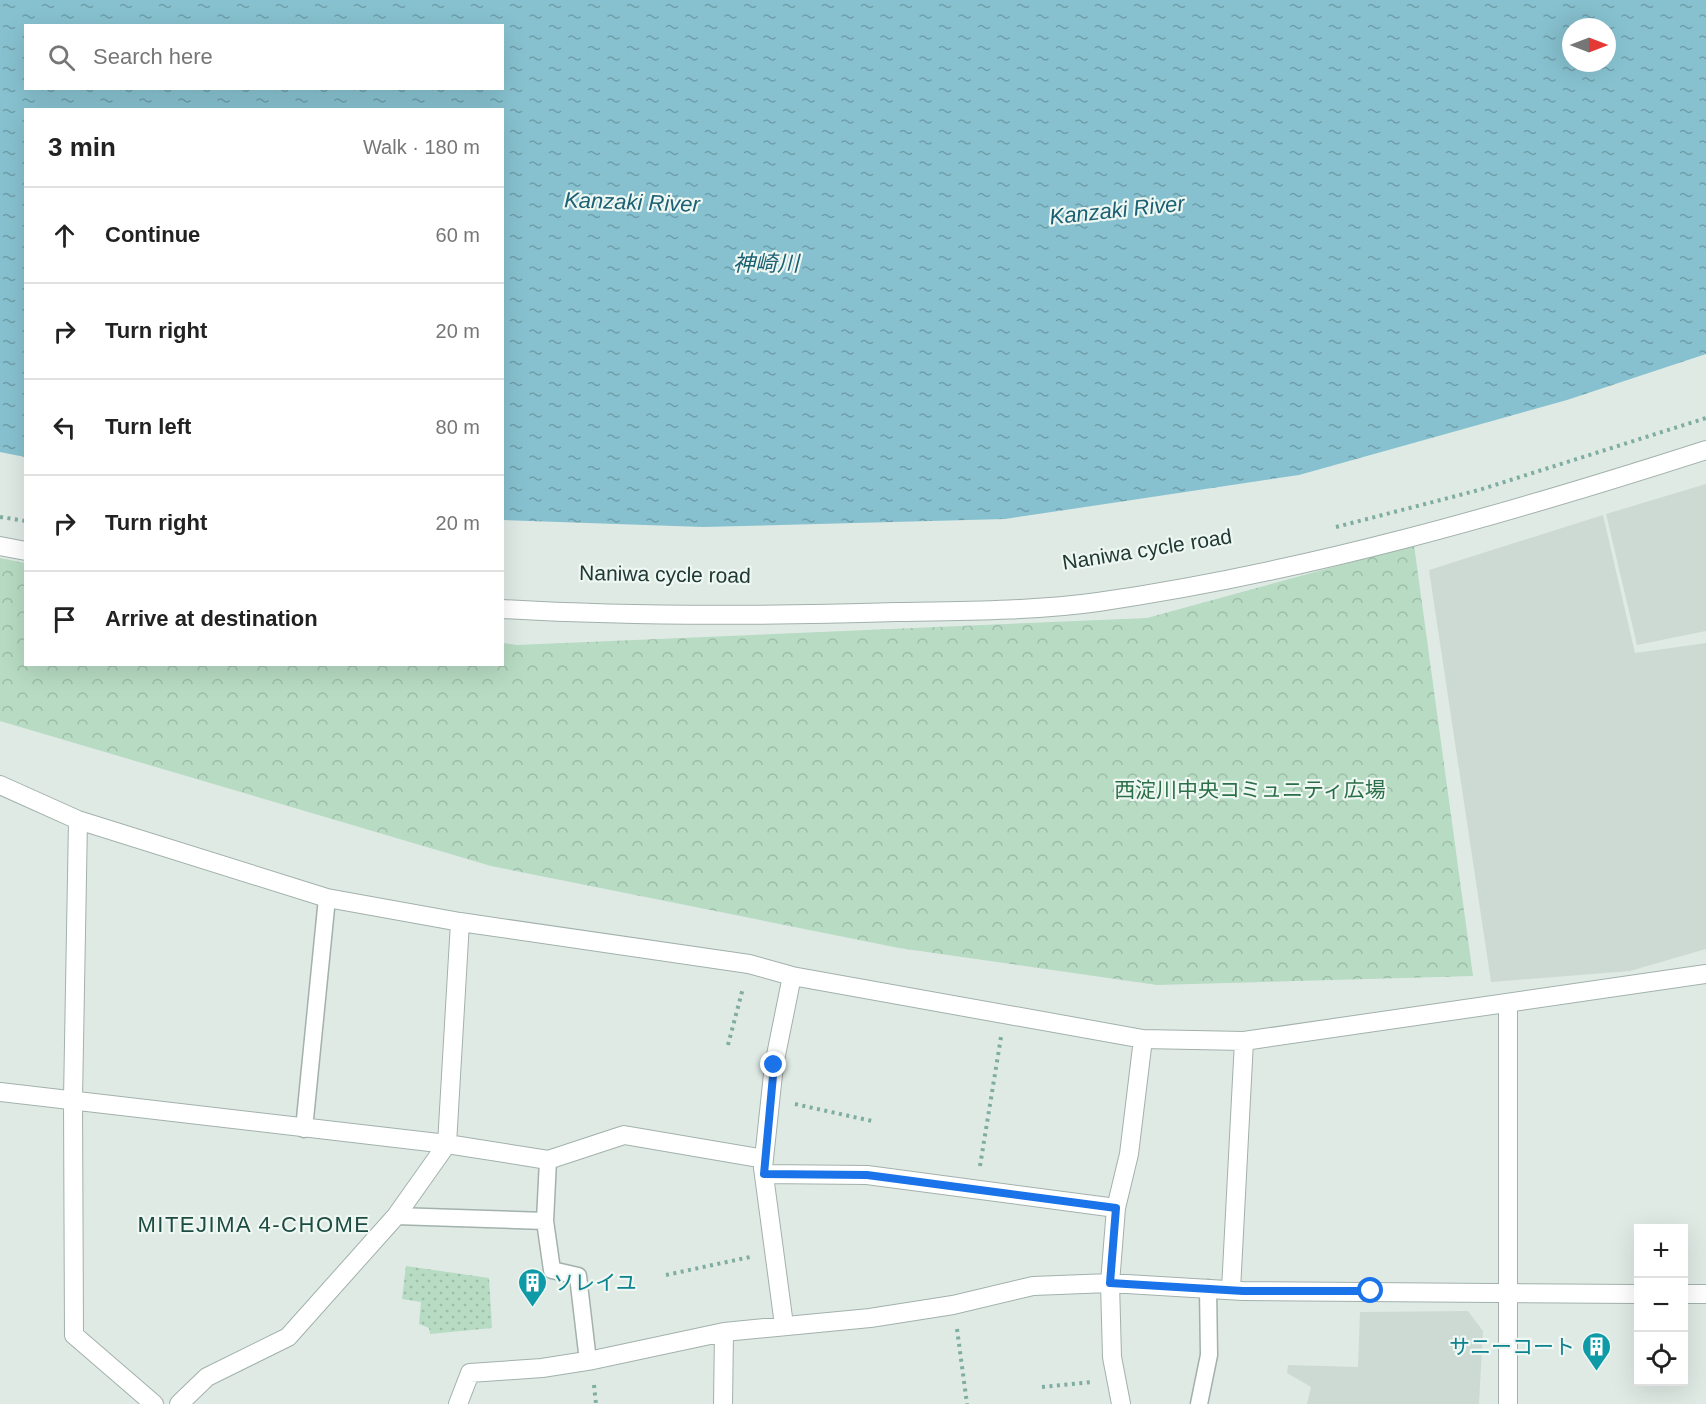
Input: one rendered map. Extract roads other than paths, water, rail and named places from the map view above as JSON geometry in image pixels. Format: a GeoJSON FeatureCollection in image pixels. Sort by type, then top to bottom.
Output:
{"type":"FeatureCollection","features":[{"type":"Feature","properties":{"kind":"street"},"geometry":{"type":"LineString","coordinates":[[504,609],[741,617],[954,611],[1095,602],[1190,586],[1422,536],[1706,450]]}},
{"type":"Feature","properties":{"kind":"street"},"geometry":{"type":"LineString","coordinates":[[0,546],[24,551]]}},
{"type":"Feature","properties":{"kind":"street"},"geometry":{"type":"LineString","coordinates":[[0,785],[78,820],[327,898],[460,922],[749,964],[792,976],[1143,1039],[1244,1041],[1706,974]]}},
{"type":"Feature","properties":{"kind":"street"},"geometry":{"type":"LineString","coordinates":[[78,820],[73,1099],[74,1335],[154,1404]]}},
{"type":"Feature","properties":{"kind":"street"},"geometry":{"type":"LineString","coordinates":[[182,1404],[207,1377],[288,1337],[396,1216],[447,1144],[460,922]]}},
{"type":"Feature","properties":{"kind":"street"},"geometry":{"type":"LineString","coordinates":[[784,1325],[764,1166],[774,1065],[792,976]]}},
{"type":"Feature","properties":{"kind":"street"},"geometry":{"type":"LineString","coordinates":[[1508,1004],[1508,1404]]}},
{"type":"Feature","properties":{"kind":"street"},"geometry":{"type":"LineString","coordinates":[[1121,1404],[1112,1357],[1110,1283],[1116,1208],[1130,1154],[1143,1039]]}},
{"type":"Feature","properties":{"kind":"street"},"geometry":{"type":"LineString","coordinates":[[1231,1290],[1244,1041]]}},
{"type":"Feature","properties":{"kind":"street"},"geometry":{"type":"LineString","coordinates":[[0,1092],[447,1144],[548,1160],[624,1135],[764,1166],[867,1175],[1116,1208]]}},
{"type":"Feature","properties":{"kind":"street"},"geometry":{"type":"LineString","coordinates":[[458,1404],[471,1373],[542,1368],[724,1332],[870,1318],[953,1305],[1033,1286],[1110,1283],[1231,1290],[1634,1294]]}},
{"type":"Feature","properties":{"kind":"street"},"geometry":{"type":"LineString","coordinates":[[1688,1294],[1706,1294]]}},
{"type":"Feature","properties":{"kind":"street"},"geometry":{"type":"LineString","coordinates":[[723,1404],[724,1332]]}},
{"type":"Feature","properties":{"kind":"lane"},"geometry":{"type":"LineString","coordinates":[[304,1129],[327,898]]}},
{"type":"Feature","properties":{"kind":"lane"},"geometry":{"type":"LineString","coordinates":[[548,1160],[545,1221],[552,1270],[578,1276],[588,1360]]}},
{"type":"Feature","properties":{"kind":"lane"},"geometry":{"type":"LineString","coordinates":[[396,1216],[545,1221]]}},
{"type":"Feature","properties":{"kind":"lane"},"geometry":{"type":"LineString","coordinates":[[1198,1404],[1209,1355],[1208,1288]]}},
{"type":"Feature","properties":{"kind":"water","name":"神崎川"},"geometry":{"type":"Polygon","coordinates":[[[0,0],[1706,0],[1706,354],[1567,400],[1299,475],[1005,519],[703,527],[504,520],[504,108],[24,108],[24,457],[0,452],[0,0]]]}},
{"type":"Feature","properties":{"kind":"place","name":"ソレイユ"},"geometry":{"type":"Point","coordinates":[532,1308]}},
{"type":"Feature","properties":{"kind":"place","name":"サニーコート"},"geometry":{"type":"Point","coordinates":[1596,1372]}},
{"type":"Feature","properties":{"kind":"district","name":"MITEJIMA 4-CHOME"},"geometry":{"type":"Point","coordinates":[254,1224]}},
{"type":"Feature","properties":{"kind":"water label","name":"Kanzaki River"},"geometry":{"type":"Point","coordinates":[632,202]}},
{"type":"Feature","properties":{"kind":"water label","name":"Kanzaki River"},"geometry":{"type":"Point","coordinates":[1117,210]}},
{"type":"Feature","properties":{"kind":"park label","name":"西淀川中央コミュニティ広場"},"geometry":{"type":"Point","coordinates":[1250,789]}}]}
